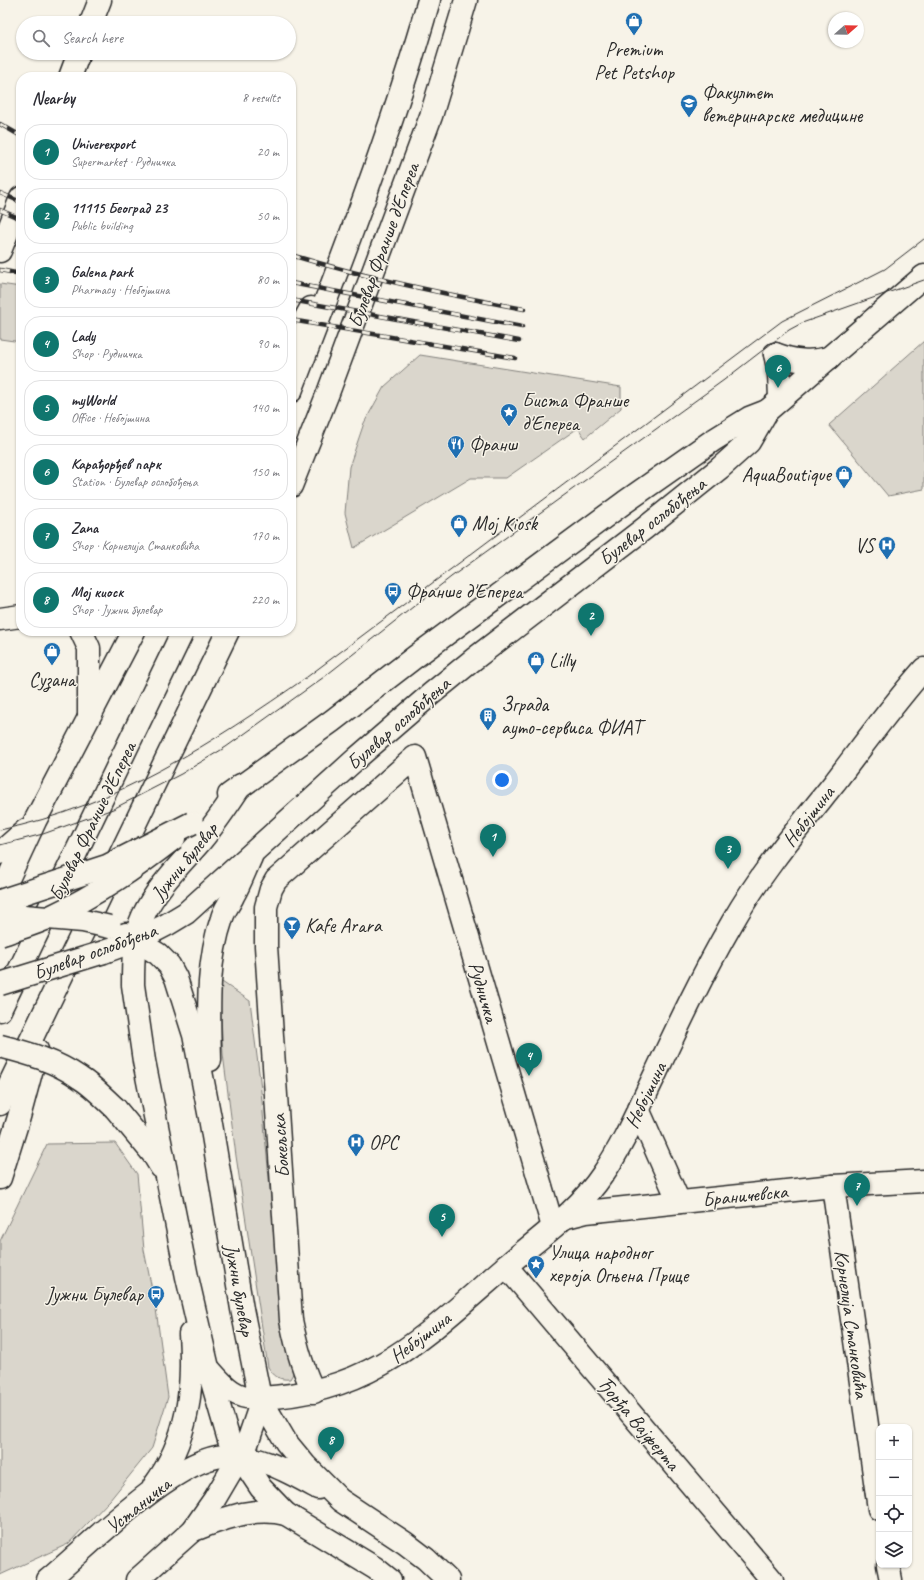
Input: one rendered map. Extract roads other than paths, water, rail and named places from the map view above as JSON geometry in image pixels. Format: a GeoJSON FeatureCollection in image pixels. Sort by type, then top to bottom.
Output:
{"type":"FeatureCollection","features":[{"type":"Feature","properties":{"kind":"main road"},"geometry":{"type":"LineString","coordinates":[[94,16],[100,0]]}},
{"type":"Feature","properties":{"kind":"main road","name":"Булевар Франше д'Епереа"},"geometry":{"type":"LineString","coordinates":[[296,378],[392,122],[429,0]]}},
{"type":"Feature","properties":{"kind":"main road","name":"Булевар Франше д'Епереа"},"geometry":{"type":"LineString","coordinates":[[296,473],[328,393],[426,130],[466,0]]}},
{"type":"Feature","properties":{"kind":"main road"},"geometry":{"type":"LineString","coordinates":[[72,72],[76,60]]}},
{"type":"Feature","properties":{"kind":"main road"},"geometry":{"type":"LineString","coordinates":[[0,251],[16,211]]}},
{"type":"Feature","properties":{"kind":"main road"},"geometry":{"type":"LineString","coordinates":[[296,335],[350,237]]}},
{"type":"Feature","properties":{"kind":"main road","name":"Булевар ослобођења"},"geometry":{"type":"LineString","coordinates":[[0,935],[51,917],[120,879],[241,785],[332,721],[415,657],[625,502],[724,434],[749,418],[774,405],[924,276]]}},
{"type":"Feature","properties":{"kind":"main road"},"geometry":{"type":"LineString","coordinates":[[774,405],[778,368],[775,354],[814,362],[829,358]]}},
{"type":"Feature","properties":{"kind":"main road","name":"Булевар ослобођења"},"geometry":{"type":"LineString","coordinates":[[0,984],[136,941],[164,927],[186,913],[357,758],[474,659],[645,528],[720,468],[748,442],[774,405]]}},
{"type":"Feature","properties":{"kind":"main road"},"geometry":{"type":"LineString","coordinates":[[0,619],[16,617]]}},
{"type":"Feature","properties":{"kind":"main road"},"geometry":{"type":"LineString","coordinates":[[83,636],[89,648],[89,715]]}},
{"type":"Feature","properties":{"kind":"main road"},"geometry":{"type":"LineString","coordinates":[[0,896],[35,821],[131,636]]}},
{"type":"Feature","properties":{"kind":"main road","name":"Булевар Франше д'Епереа"},"geometry":{"type":"LineString","coordinates":[[0,1010],[181,636]]}},
{"type":"Feature","properties":{"kind":"main road","name":"Булевар Франше д'Епереа"},"geometry":{"type":"LineString","coordinates":[[50,1003],[226,636]]}},
{"type":"Feature","properties":{"kind":"main road","name":"Небојшина"},"geometry":{"type":"LineString","coordinates":[[208,1368],[226,1389],[235,1394],[249,1398],[279,1398],[314,1392],[361,1376],[397,1356],[434,1329],[559,1222],[587,1196],[605,1171],[638,1109],[689,1004],[733,921],[779,853],[923,674]]}},
{"type":"Feature","properties":{"kind":"main road","name":"Булевар ослобођења"},"geometry":{"type":"LineString","coordinates":[[268,897],[276,880],[415,757]]}},
{"type":"Feature","properties":{"kind":"main road","name":"Рудничка"},"geometry":{"type":"LineString","coordinates":[[415,757],[559,1222]]}},
{"type":"Feature","properties":{"kind":"main road","name":"Јужни булевар"},"geometry":{"type":"LineString","coordinates":[[241,785],[212,827],[167,879],[150,902],[142,917],[136,941],[133,967],[136,1010],[167,1178],[187,1277],[208,1368],[227,1433],[240,1457],[261,1488],[286,1514],[375,1568],[390,1580]]}},
{"type":"Feature","properties":{"kind":"main road"},"geometry":{"type":"LineString","coordinates":[[0,853],[35,821]]}},
{"type":"Feature","properties":{"kind":"main road"},"geometry":{"type":"LineString","coordinates":[[0,901],[107,866],[192,823]]}},
{"type":"Feature","properties":{"kind":"main road"},"geometry":{"type":"LineString","coordinates":[[210,1118],[209,1010],[211,966],[222,916],[234,896],[255,849]]}},
{"type":"Feature","properties":{"kind":"main road","name":"Бокељска"},"geometry":{"type":"LineString","coordinates":[[268,897],[266,946],[291,1320],[302,1363],[314,1392]]}},
{"type":"Feature","properties":{"kind":"main road","name":"Јужни булевар"},"geometry":{"type":"LineString","coordinates":[[0,914],[51,917],[89,922],[110,927],[158,954],[169,966],[176,978],[194,1035],[210,1118],[242,1309],[260,1398],[286,1442],[305,1465],[340,1500],[405,1543],[426,1559],[448,1580]]}},
{"type":"Feature","properties":{"kind":"main road"},"geometry":{"type":"LineString","coordinates":[[0,1104],[50,1003]]}},
{"type":"Feature","properties":{"kind":"main road"},"geometry":{"type":"LineString","coordinates":[[0,1178],[19,1117],[50,1003]]}},
{"type":"Feature","properties":{"kind":"main road"},"geometry":{"type":"LineString","coordinates":[[0,1046],[29,1054],[59,1066],[80,1078],[115,1108],[153,1154],[167,1178]]}},
{"type":"Feature","properties":{"kind":"main road"},"geometry":{"type":"LineString","coordinates":[[638,1109],[679,1202]]}},
{"type":"Feature","properties":{"kind":"main road","name":"Браничевска"},"geometry":{"type":"LineString","coordinates":[[559,1222],[586,1212],[833,1186],[924,1181]]}},
{"type":"Feature","properties":{"kind":"main road","name":"Корнелија Станковића"},"geometry":{"type":"LineString","coordinates":[[833,1186],[877,1496]]}},
{"type":"Feature","properties":{"kind":"main road","name":"Ђорђа Вајферта"},"geometry":{"type":"LineString","coordinates":[[506,1266],[772,1580]]}},
{"type":"Feature","properties":{"kind":"main road"},"geometry":{"type":"LineString","coordinates":[[147,1495],[167,1468],[180,1440],[188,1404],[192,1376],[187,1277]]}},
{"type":"Feature","properties":{"kind":"main road"},"geometry":{"type":"LineString","coordinates":[[137,1580],[193,1530],[214,1500],[240,1457],[253,1428],[259,1409],[260,1398]]}},
{"type":"Feature","properties":{"kind":"main road","name":"Устаничка"},"geometry":{"type":"LineString","coordinates":[[48,1580],[147,1495],[172,1476],[205,1461],[224,1456],[255,1459],[278,1466],[340,1500]]}},
{"type":"Feature","properties":{"kind":"main road"},"geometry":{"type":"LineString","coordinates":[[193,1530],[251,1511],[269,1511],[286,1514]]}},
{"type":"Feature","properties":{"kind":"main road"},"geometry":{"type":"LineString","coordinates":[[889,1568],[891,1580]]}},
{"type":"Feature","properties":{"kind":"tram line"},"geometry":{"type":"LineString","coordinates":[[0,830],[42,820],[83,806],[123,789],[161,770],[235,726],[307,677],[782,321],[885,269],[924,239]]}},
{"type":"Feature","properties":{"kind":"tram line"},"geometry":{"type":"LineString","coordinates":[[0,845],[43,834],[113,809],[181,774],[226,747],[324,677],[451,577],[724,380],[789,330],[802,323],[924,280]]}},
{"type":"Feature","properties":{"kind":"railway"},"geometry":{"type":"LineString","coordinates":[[0,124],[16,133]]}},
{"type":"Feature","properties":{"kind":"railway"},"geometry":{"type":"LineString","coordinates":[[0,193],[16,200]]}},
{"type":"Feature","properties":{"kind":"railway"},"geometry":{"type":"LineString","coordinates":[[0,210],[16,217]]}},
{"type":"Feature","properties":{"kind":"railway"},"geometry":{"type":"LineString","coordinates":[[296,256],[406,285],[524,309]]}},
{"type":"Feature","properties":{"kind":"railway"},"geometry":{"type":"LineString","coordinates":[[0,270],[16,273]]}},
{"type":"Feature","properties":{"kind":"railway"},"geometry":{"type":"LineString","coordinates":[[296,284],[522,327]]}},
{"type":"Feature","properties":{"kind":"railway"},"geometry":{"type":"LineString","coordinates":[[296,301],[519,341]]}},
{"type":"Feature","properties":{"kind":"railway"},"geometry":{"type":"LineString","coordinates":[[296,321],[515,358]]}},
{"type":"Feature","properties":{"kind":"place","name":"Premium Pet Petshop"},"geometry":{"type":"Point","coordinates":[634,36]}},
{"type":"Feature","properties":{"kind":"place","name":"Факултет ветеринарске медицине"},"geometry":{"type":"Point","coordinates":[689,118]}},
{"type":"Feature","properties":{"kind":"place","name":"Карађорђев парк"},"geometry":{"type":"Point","coordinates":[778,388]}},
{"type":"Feature","properties":{"kind":"place","name":"Биста Франше д'Епереа"},"geometry":{"type":"Point","coordinates":[509,427]}},
{"type":"Feature","properties":{"kind":"place","name":"Франш"},"geometry":{"type":"Point","coordinates":[456,459]}},
{"type":"Feature","properties":{"kind":"place","name":"AquaBoutique"},"geometry":{"type":"Point","coordinates":[844,489]}},
{"type":"Feature","properties":{"kind":"place","name":"Moj Kiosk"},"geometry":{"type":"Point","coordinates":[459,538]}},
{"type":"Feature","properties":{"kind":"place","name":"VS"},"geometry":{"type":"Point","coordinates":[887,560]}},
{"type":"Feature","properties":{"kind":"place","name":"Франше д'Епереа"},"geometry":{"type":"Point","coordinates":[393,606]}},
{"type":"Feature","properties":{"kind":"place","name":"11115 Београд 23"},"geometry":{"type":"Point","coordinates":[591,636]}},
{"type":"Feature","properties":{"kind":"place","name":"Сузана"},"geometry":{"type":"Point","coordinates":[52,666]}},
{"type":"Feature","properties":{"kind":"place","name":"Lilly"},"geometry":{"type":"Point","coordinates":[536,675]}},
{"type":"Feature","properties":{"kind":"place","name":"Зграда ауто-сервиса ФИАТ"},"geometry":{"type":"Point","coordinates":[488,731]}},
{"type":"Feature","properties":{"kind":"place","name":"Univerexport"},"geometry":{"type":"Point","coordinates":[493,857]}},
{"type":"Feature","properties":{"kind":"place","name":"Galena park"},"geometry":{"type":"Point","coordinates":[728,869]}},
{"type":"Feature","properties":{"kind":"place","name":"Kafe Arara"},"geometry":{"type":"Point","coordinates":[292,940]}},
{"type":"Feature","properties":{"kind":"place","name":"Lady"},"geometry":{"type":"Point","coordinates":[529,1076]}},
{"type":"Feature","properties":{"kind":"place","name":"ОРС"},"geometry":{"type":"Point","coordinates":[356,1157]}},
{"type":"Feature","properties":{"kind":"place","name":"Zana"},"geometry":{"type":"Point","coordinates":[857,1206]}},
{"type":"Feature","properties":{"kind":"place","name":"myWorld"},"geometry":{"type":"Point","coordinates":[442,1237]}},
{"type":"Feature","properties":{"kind":"place","name":"Улица народног хероја Огњена Прице"},"geometry":{"type":"Point","coordinates":[536,1279]}},
{"type":"Feature","properties":{"kind":"place","name":"Јужни Булевар"},"geometry":{"type":"Point","coordinates":[156,1309]}},
{"type":"Feature","properties":{"kind":"place","name":"Мој киоск"},"geometry":{"type":"Point","coordinates":[331,1460]}}]}
